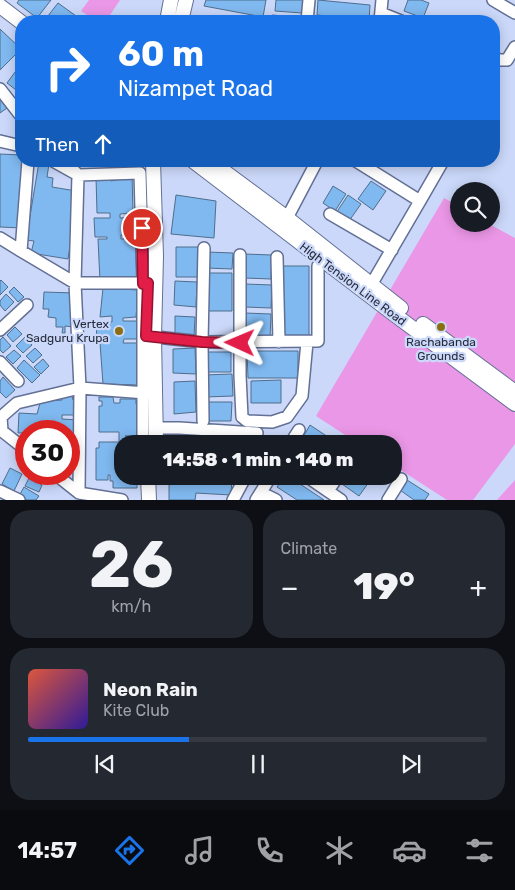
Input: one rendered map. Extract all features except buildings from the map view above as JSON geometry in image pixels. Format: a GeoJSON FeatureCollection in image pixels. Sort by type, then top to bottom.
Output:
{"type":"FeatureCollection","features":[{"type":"Feature","properties":{"kind":"main road"},"geometry":{"type":"LineString","coordinates":[[168,15],[171,0]]}},
{"type":"Feature","properties":{"kind":"main road"},"geometry":{"type":"LineString","coordinates":[[182,15],[186,0]]}},
{"type":"Feature","properties":{"kind":"main road"},"geometry":{"type":"LineString","coordinates":[[0,6],[15,17]]}},
{"type":"Feature","properties":{"kind":"main road"},"geometry":{"type":"LineString","coordinates":[[0,17],[15,28]]}},
{"type":"Feature","properties":{"kind":"main road"},"geometry":{"type":"LineString","coordinates":[[147,167],[145,283],[156,435]]}},
{"type":"Feature","properties":{"kind":"main road"},"geometry":{"type":"LineString","coordinates":[[147,435],[145,394],[156,256],[152,167]]}},
{"type":"Feature","properties":{"kind":"main road","name":"High Tension Line Road"},"geometry":{"type":"LineString","coordinates":[[203,167],[287,218],[371,285],[515,392]]}},
{"type":"Feature","properties":{"kind":"main road","name":"High Tension Line Road"},"geometry":{"type":"LineString","coordinates":[[217,167],[247,195],[391,312],[515,404]]}},
{"type":"Feature","properties":{"kind":"main road"},"geometry":{"type":"LineString","coordinates":[[148,485],[149,500]]}},
{"type":"Feature","properties":{"kind":"main road"},"geometry":{"type":"LineString","coordinates":[[156,485],[157,500]]}},
{"type":"Feature","properties":{"kind":"street"},"geometry":{"type":"LineString","coordinates":[[308,15],[309,0]]}},
{"type":"Feature","properties":{"kind":"street"},"geometry":{"type":"LineString","coordinates":[[381,15],[382,0]]}},
{"type":"Feature","properties":{"kind":"street"},"geometry":{"type":"LineString","coordinates":[[493,0],[515,13]]}},
{"type":"Feature","properties":{"kind":"street"},"geometry":{"type":"LineString","coordinates":[[500,60],[507,60],[515,47]]}},
{"type":"Feature","properties":{"kind":"street"},"geometry":{"type":"LineString","coordinates":[[0,89],[15,108]]}},
{"type":"Feature","properties":{"kind":"street"},"geometry":{"type":"LineString","coordinates":[[0,141],[15,145]]}},
{"type":"Feature","properties":{"kind":"street"},"geometry":{"type":"LineString","coordinates":[[21,252],[28,167]]}},
{"type":"Feature","properties":{"kind":"street"},"geometry":{"type":"LineString","coordinates":[[63,167],[78,176],[140,173],[145,283],[143,435]]}},
{"type":"Feature","properties":{"kind":"street"},"geometry":{"type":"LineString","coordinates":[[70,167],[78,176],[75,283],[80,388],[80,493]]}},
{"type":"Feature","properties":{"kind":"street"},"geometry":{"type":"LineString","coordinates":[[287,218],[314,167]]}},
{"type":"Feature","properties":{"kind":"street"},"geometry":{"type":"LineString","coordinates":[[366,167],[420,201]]}},
{"type":"Feature","properties":{"kind":"street"},"geometry":{"type":"LineString","coordinates":[[371,285],[440,167]]}},
{"type":"Feature","properties":{"kind":"street"},"geometry":{"type":"LineString","coordinates":[[330,214],[392,250]]}},
{"type":"Feature","properties":{"kind":"street"},"geometry":{"type":"LineString","coordinates":[[0,238],[75,283],[145,283]]}},
{"type":"Feature","properties":{"kind":"street"},"geometry":{"type":"LineString","coordinates":[[203,421],[204,248]]}},
{"type":"Feature","properties":{"kind":"street"},"geometry":{"type":"LineString","coordinates":[[240,255],[242,417],[247,421],[272,422],[287,417],[302,396],[307,342]]}},
{"type":"Feature","properties":{"kind":"street"},"geometry":{"type":"LineString","coordinates":[[277,257],[279,342]]}},
{"type":"Feature","properties":{"kind":"street"},"geometry":{"type":"LineString","coordinates":[[150,336],[202,342],[318,341],[318,266]]}},
{"type":"Feature","properties":{"kind":"street"},"geometry":{"type":"LineString","coordinates":[[0,330],[26,305]]}},
{"type":"Feature","properties":{"kind":"street"},"geometry":{"type":"LineString","coordinates":[[0,362],[18,381]]}},
{"type":"Feature","properties":{"kind":"street"},"geometry":{"type":"LineString","coordinates":[[15,441],[2,431],[2,417],[16,403],[80,388],[145,394]]}},
{"type":"Feature","properties":{"kind":"street"},"geometry":{"type":"LineString","coordinates":[[156,428],[257,433]]}},
{"type":"Feature","properties":{"kind":"street"},"geometry":{"type":"LineString","coordinates":[[296,435],[299,430]]}},
{"type":"Feature","properties":{"kind":"street"},"geometry":{"type":"LineString","coordinates":[[69,485],[80,493],[122,500]]}},
{"type":"Feature","properties":{"kind":"street"},"geometry":{"type":"LineString","coordinates":[[144,485],[144,500]]}},
{"type":"Feature","properties":{"kind":"street"},"geometry":{"type":"LineString","coordinates":[[233,500],[241,485]]}},
{"type":"Feature","properties":{"kind":"street"},"geometry":{"type":"LineString","coordinates":[[256,500],[265,485]]}},
{"type":"Feature","properties":{"kind":"street"},"geometry":{"type":"LineString","coordinates":[[319,485],[341,500]]}},
{"type":"Feature","properties":{"kind":"street"},"geometry":{"type":"LineString","coordinates":[[328,491],[332,485]]}},
{"type":"Feature","properties":{"kind":"street"},"geometry":{"type":"LineString","coordinates":[[388,500],[397,485]]}},
{"type":"Feature","properties":{"kind":"street"},"geometry":{"type":"LineString","coordinates":[[0,491],[19,500]]}},
{"type":"Feature","properties":{"kind":"street"},"geometry":{"type":"LineString","coordinates":[[265,500],[268,496],[276,500]]}},
{"type":"Feature","properties":{"kind":"shaded area"},"geometry":{"type":"Polygon","coordinates":[[[89,0],[120,0],[110,15],[87,15],[81,11],[89,0]]]}},
{"type":"Feature","properties":{"kind":"shaded area","name":"Rachabanda Grounds"},"geometry":{"type":"Polygon","coordinates":[[[444,198],[450,201],[450,232],[500,232],[500,230],[515,238],[515,444],[473,500],[447,500],[402,471],[402,435],[345,435],[316,416],[444,198]]]}},
{"type":"Feature","properties":{"kind":"shaded area"},"geometry":{"type":"Polygon","coordinates":[[[515,480],[515,500],[497,500],[515,480]]]}},
{"type":"Feature","properties":{"kind":"place","name":"Rachabanda Grounds"},"geometry":{"type":"Point","coordinates":[441,327]}},
{"type":"Feature","properties":{"kind":"place","name":"Vertex Sadguru Krupa"},"geometry":{"type":"Point","coordinates":[119,331]}},
{"type":"Feature","properties":{"kind":"route"},"geometry":{"type":"LineString","coordinates":[[142,228],[143,284],[148,283],[146,336],[202,342],[240,343]]}}]}
